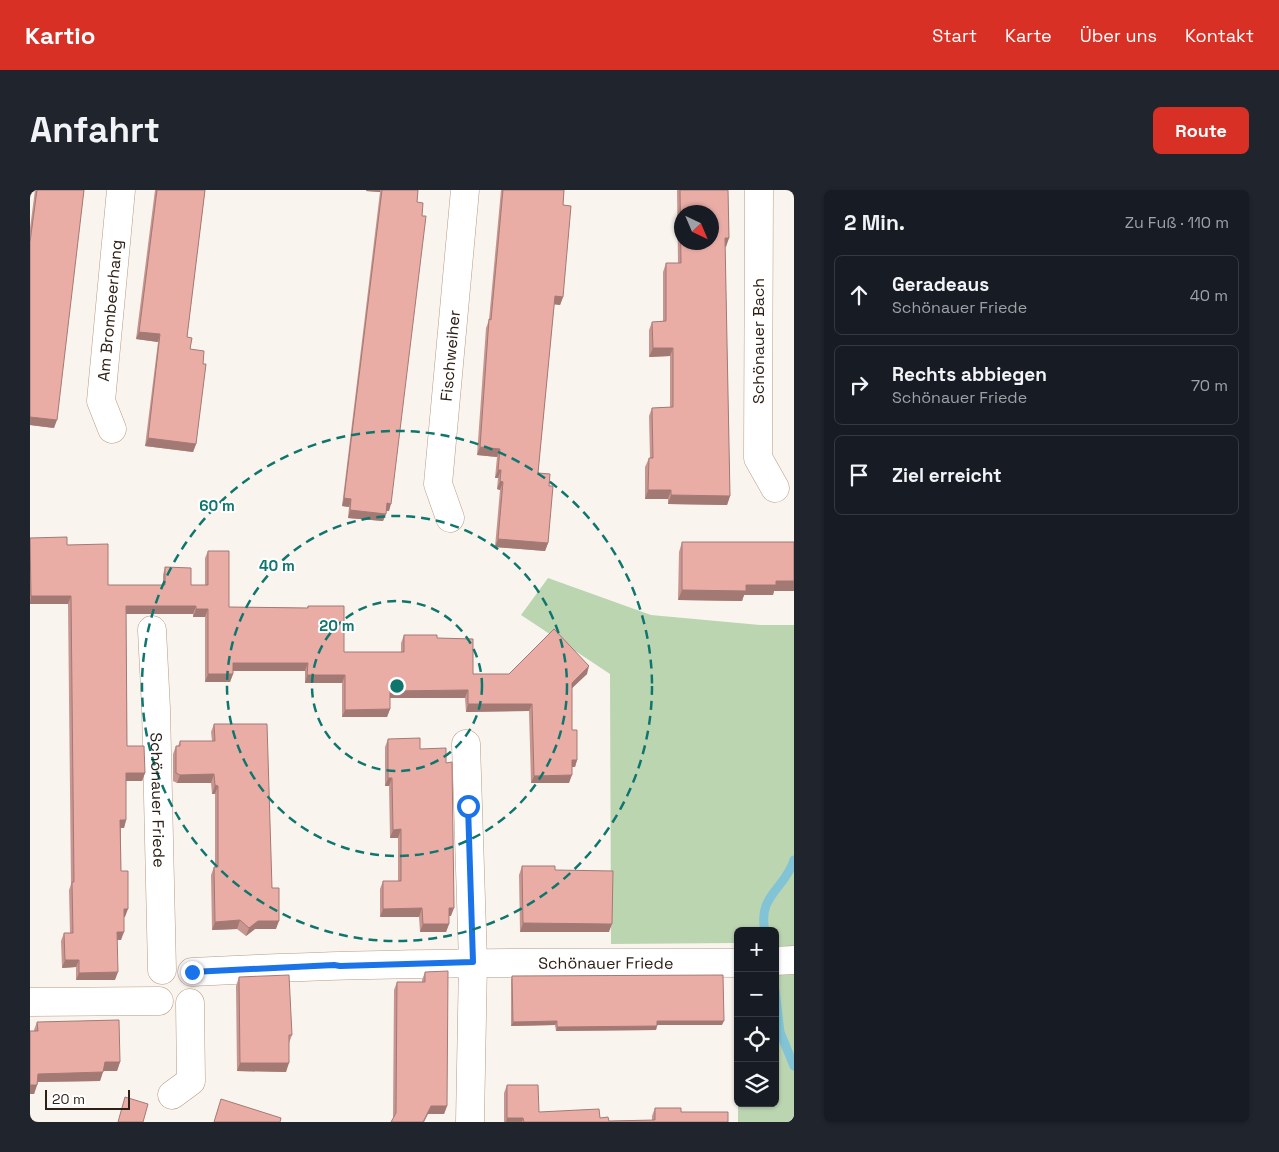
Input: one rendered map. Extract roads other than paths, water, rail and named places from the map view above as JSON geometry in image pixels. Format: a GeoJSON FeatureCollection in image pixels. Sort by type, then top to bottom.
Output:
{"type":"FeatureCollection","features":[{"type":"Feature","properties":{"kind":"street","name":"Am Brombeerhang"},"geometry":{"type":"LineString","coordinates":[[112,429],[101,401],[122,190]]}},
{"type":"Feature","properties":{"kind":"street","name":"Fischweiher"},"geometry":{"type":"LineString","coordinates":[[450,518],[438,484],[465,190]]}},
{"type":"Feature","properties":{"kind":"street","name":"Schönauer Bach"},"geometry":{"type":"LineString","coordinates":[[758,190],[758,458],[775,488]]}},
{"type":"Feature","properties":{"kind":"street","name":"Schönauer Friede"},"geometry":{"type":"LineString","coordinates":[[152,630],[156,709],[162,970]]}},
{"type":"Feature","properties":{"kind":"street"},"geometry":{"type":"LineString","coordinates":[[466,744],[473,962],[470,1122]]}},
{"type":"Feature","properties":{"kind":"street"},"geometry":{"type":"LineString","coordinates":[[779,961],[794,960]]}},
{"type":"Feature","properties":{"kind":"street","name":"Schönauer Friede"},"geometry":{"type":"LineString","coordinates":[[192,972],[334,965],[473,962],[734,963]]}},
{"type":"Feature","properties":{"kind":"street"},"geometry":{"type":"LineString","coordinates":[[30,1002],[159,1002]]}},
{"type":"Feature","properties":{"kind":"street"},"geometry":{"type":"LineString","coordinates":[[172,1095],[191,1082],[190,1004]]}},
{"type":"Feature","properties":{"kind":"waterway","name":"Schönauer Bach"},"geometry":{"type":"LineString","coordinates":[[765,927],[765,909],[768,901],[785,878],[794,860]]}},
{"type":"Feature","properties":{"kind":"waterway","name":"Schönauer Bach"},"geometry":{"type":"LineString","coordinates":[[778,1017],[780,1032],[794,1066]]}}]}
